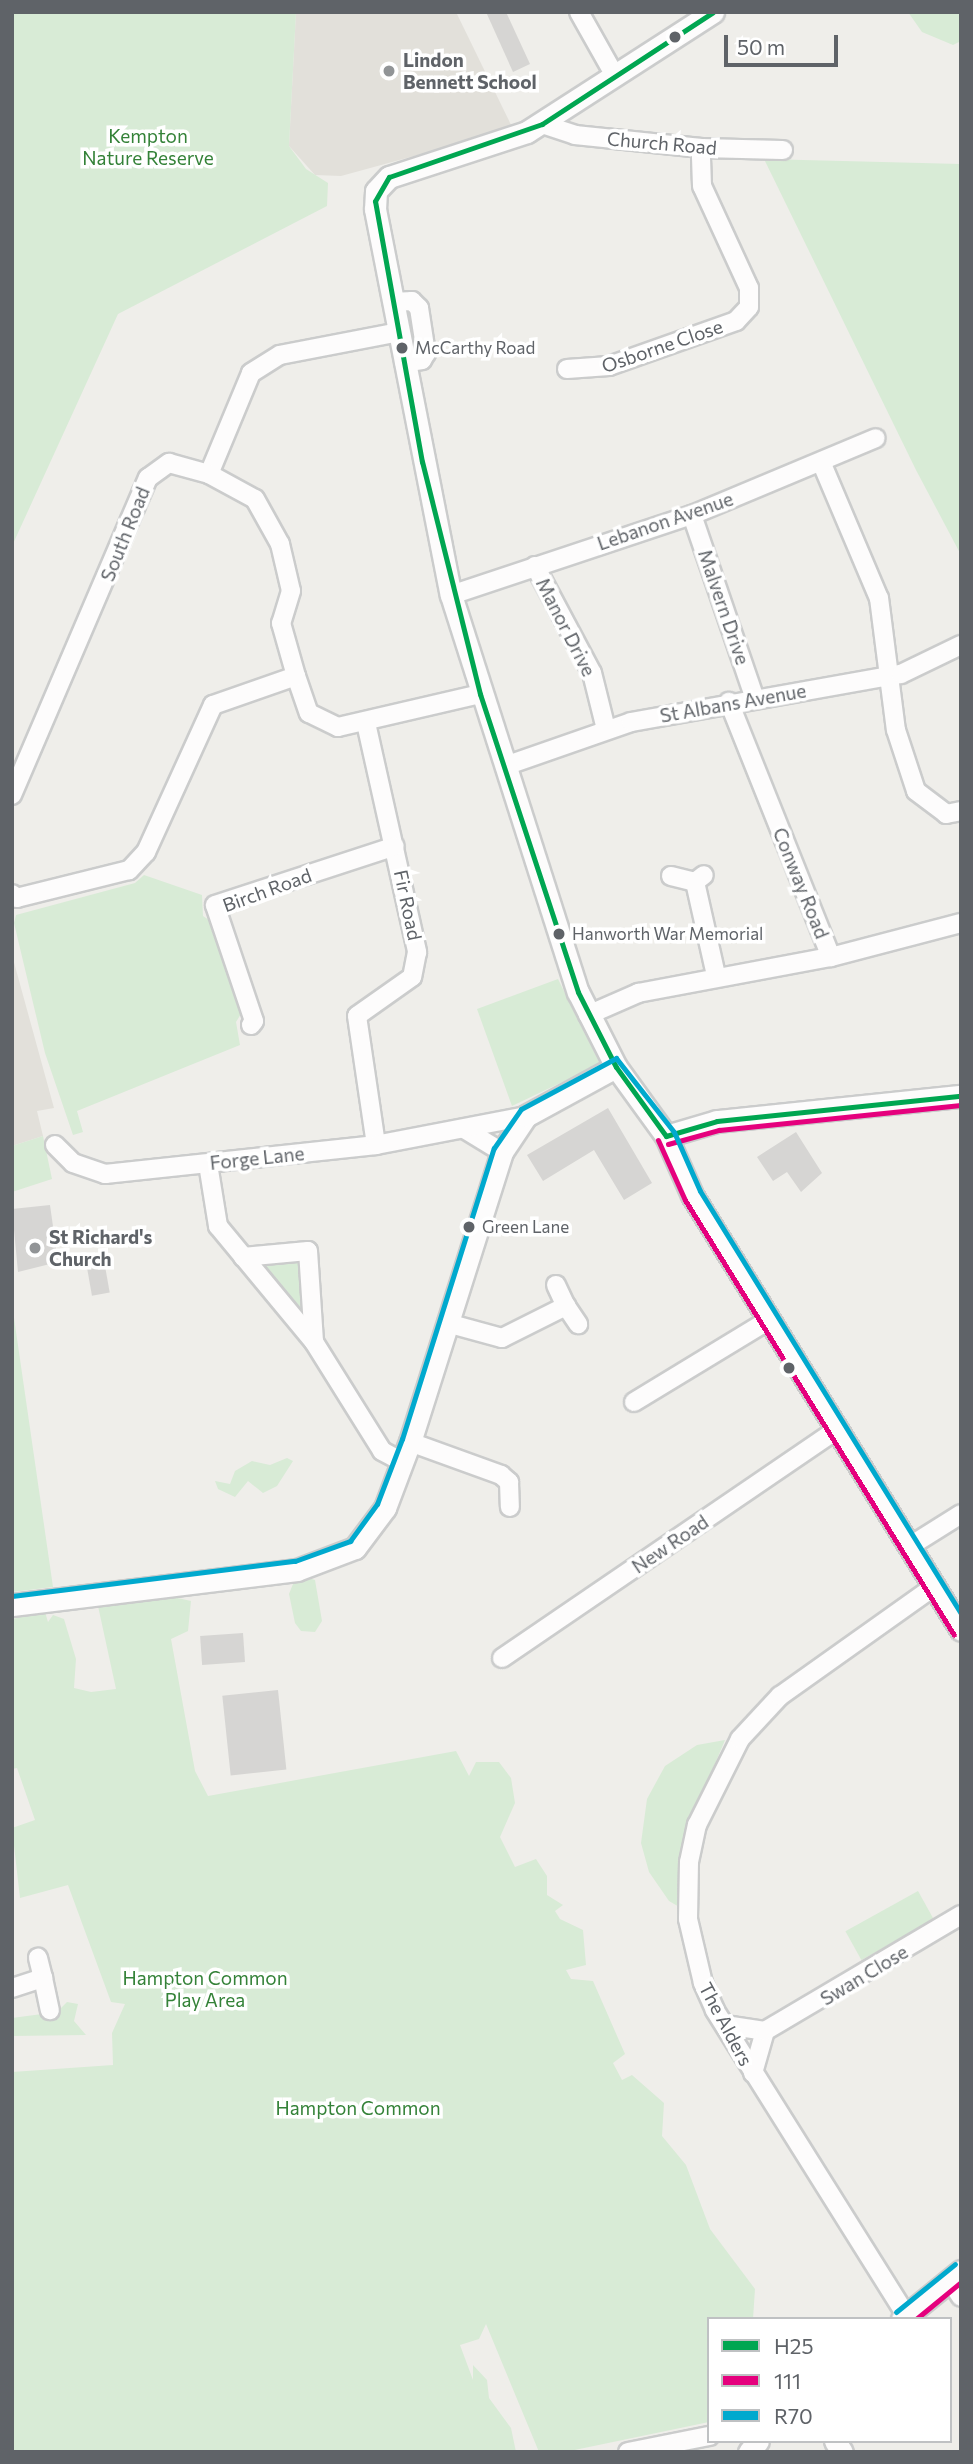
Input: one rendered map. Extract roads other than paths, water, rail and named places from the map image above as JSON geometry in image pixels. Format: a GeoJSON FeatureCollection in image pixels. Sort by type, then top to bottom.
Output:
{"type":"FeatureCollection","features":[{"type":"Feature","properties":{"kind":"street"},"geometry":{"type":"LineString","coordinates":[[579,12],[615,76]]}},
{"type":"Feature","properties":{"kind":"street"},"geometry":{"type":"LineString","coordinates":[[713,12],[542,124],[382,183],[375,209],[451,595],[480,694],[588,1015],[616,1067],[666,1136],[680,1173],[961,1630]]}},
{"type":"Feature","properties":{"kind":"street","name":"Church Road"},"geometry":{"type":"LineString","coordinates":[[542,124],[576,135],[701,148],[783,150]]}},
{"type":"Feature","properties":{"kind":"street","name":"Osborne Close"},"geometry":{"type":"LineString","coordinates":[[567,369],[609,366],[736,321],[749,307],[749,288],[702,186],[701,148]]}},
{"type":"Feature","properties":{"kind":"street"},"geometry":{"type":"LineString","coordinates":[[394,302],[412,301],[419,308],[426,353],[404,363]]}},
{"type":"Feature","properties":{"kind":"street"},"geometry":{"type":"LineString","coordinates":[[209,474],[251,373],[280,355],[399,332]]}},
{"type":"Feature","properties":{"kind":"street","name":"Lebanon Avenue"},"geometry":{"type":"LineString","coordinates":[[451,595],[692,515],[822,464],[876,438]]}},
{"type":"Feature","properties":{"kind":"street","name":"South Road"},"geometry":{"type":"LineString","coordinates":[[12,795],[148,478],[169,463],[209,474],[256,499],[280,544],[291,591],[281,624],[296,676],[309,713],[323,724],[366,723],[480,694]]}},
{"type":"Feature","properties":{"kind":"street"},"geometry":{"type":"LineString","coordinates":[[822,464],[879,598],[887,677],[896,730],[916,791],[946,814],[961,811]]}},
{"type":"Feature","properties":{"kind":"street","name":"Malvern Drive"},"geometry":{"type":"LineString","coordinates":[[692,515],[755,699]]}},
{"type":"Feature","properties":{"kind":"street","name":"Manor Drive"},"geometry":{"type":"LineString","coordinates":[[535,566],[592,673],[606,729]]}},
{"type":"Feature","properties":{"kind":"street","name":"St Albans Avenue"},"geometry":{"type":"LineString","coordinates":[[505,766],[606,729],[729,702],[887,677],[961,645]]}},
{"type":"Feature","properties":{"kind":"street"},"geometry":{"type":"LineString","coordinates":[[12,894],[17,898],[129,870],[146,852],[213,705],[296,676]]}},
{"type":"Feature","properties":{"kind":"street","name":"Conway Road"},"geometry":{"type":"LineString","coordinates":[[588,1015],[638,993],[716,975],[831,957],[729,702]]}},
{"type":"Feature","properties":{"kind":"street","name":"Fir Road"},"geometry":{"type":"LineString","coordinates":[[366,723],[418,952],[412,977],[357,1016],[376,1145]]}},
{"type":"Feature","properties":{"kind":"street","name":"Birch Road"},"geometry":{"type":"LineString","coordinates":[[250,1026],[254,1021],[215,905],[396,846]]}},
{"type":"Feature","properties":{"kind":"street"},"geometry":{"type":"LineString","coordinates":[[671,876],[699,878],[716,975]]}},
{"type":"Feature","properties":{"kind":"street"},"geometry":{"type":"LineString","coordinates":[[831,957],[961,923]]}},
{"type":"Feature","properties":{"kind":"street"},"geometry":{"type":"LineString","coordinates":[[12,1605],[297,1570],[355,1548],[385,1508],[406,1452],[502,1152],[526,1116],[616,1067]]}},
{"type":"Feature","properties":{"kind":"street"},"geometry":{"type":"LineString","coordinates":[[666,1136],[717,1121],[961,1096]]}},
{"type":"Feature","properties":{"kind":"street","name":"Forge Lane"},"geometry":{"type":"LineString","coordinates":[[55,1145],[74,1163],[104,1174],[376,1145],[466,1130],[526,1116]]}},
{"type":"Feature","properties":{"kind":"street"},"geometry":{"type":"LineString","coordinates":[[466,1130],[502,1152]]}},
{"type":"Feature","properties":{"kind":"street"},"geometry":{"type":"LineString","coordinates":[[208,1164],[218,1227],[314,1342],[382,1451],[406,1452],[501,1475],[509,1482],[510,1507]]}},
{"type":"Feature","properties":{"kind":"street"},"geometry":{"type":"LineString","coordinates":[[243,1257],[308,1251],[314,1342]]}},
{"type":"Feature","properties":{"kind":"street"},"geometry":{"type":"LineString","coordinates":[[556,1285],[578,1324]]}},
{"type":"Feature","properties":{"kind":"street"},"geometry":{"type":"LineString","coordinates":[[447,1323],[502,1338],[566,1306]]}},
{"type":"Feature","properties":{"kind":"street"},"geometry":{"type":"LineString","coordinates":[[634,1402],[769,1320]]}},
{"type":"Feature","properties":{"kind":"street","name":"New Road"},"geometry":{"type":"LineString","coordinates":[[502,1658],[838,1429]]}},
{"type":"Feature","properties":{"kind":"street"},"geometry":{"type":"LineString","coordinates":[[910,1546],[961,1514]]}},
{"type":"Feature","properties":{"kind":"street","name":"The Alders"},"geometry":{"type":"LineString","coordinates":[[904,2317],[753,2073],[703,1983],[688,1919],[689,1862],[697,1825],[718,1777],[740,1739],[780,1696],[935,1586]]}},
{"type":"Feature","properties":{"kind":"street","name":"Swan Close"},"geometry":{"type":"LineString","coordinates":[[765,2031],[961,1915]]}},
{"type":"Feature","properties":{"kind":"street"},"geometry":{"type":"LineString","coordinates":[[37,1958],[50,2010]]}},
{"type":"Feature","properties":{"kind":"street"},"geometry":{"type":"LineString","coordinates":[[12,1988],[43,1978]]}},
{"type":"Feature","properties":{"kind":"street"},"geometry":{"type":"LineString","coordinates":[[725,2025],[765,2031],[753,2073]]}},
{"type":"Feature","properties":{"kind":"street"},"geometry":{"type":"LineString","coordinates":[[904,2317],[957,2282]]}},
{"type":"Feature","properties":{"kind":"street"},"geometry":{"type":"LineString","coordinates":[[628,2452],[707,2436]]}},
{"type":"Feature","properties":{"kind":"place","name":"Lindon Bennett School"},"geometry":{"type":"Point","coordinates":[389,71]}},
{"type":"Feature","properties":{"kind":"place","name":"McCarthy Road"},"geometry":{"type":"Point","coordinates":[402,348]}},
{"type":"Feature","properties":{"kind":"place","name":"Hanworth War Memorial"},"geometry":{"type":"Point","coordinates":[559,934]}},
{"type":"Feature","properties":{"kind":"place","name":"Green Lane"},"geometry":{"type":"Point","coordinates":[469,1227]}},
{"type":"Feature","properties":{"kind":"place","name":"St Richard's Church"},"geometry":{"type":"Point","coordinates":[35,1248]}},
{"type":"Feature","properties":{"kind":"park label","name":"Kempton Nature Reserve"},"geometry":{"type":"Point","coordinates":[148,147]}},
{"type":"Feature","properties":{"kind":"park label","name":"Hampton Common Play Area"},"geometry":{"type":"Point","coordinates":[205,1989]}},
{"type":"Feature","properties":{"kind":"park label","name":"Hampton Common"},"geometry":{"type":"Point","coordinates":[358,2108]}}]}
